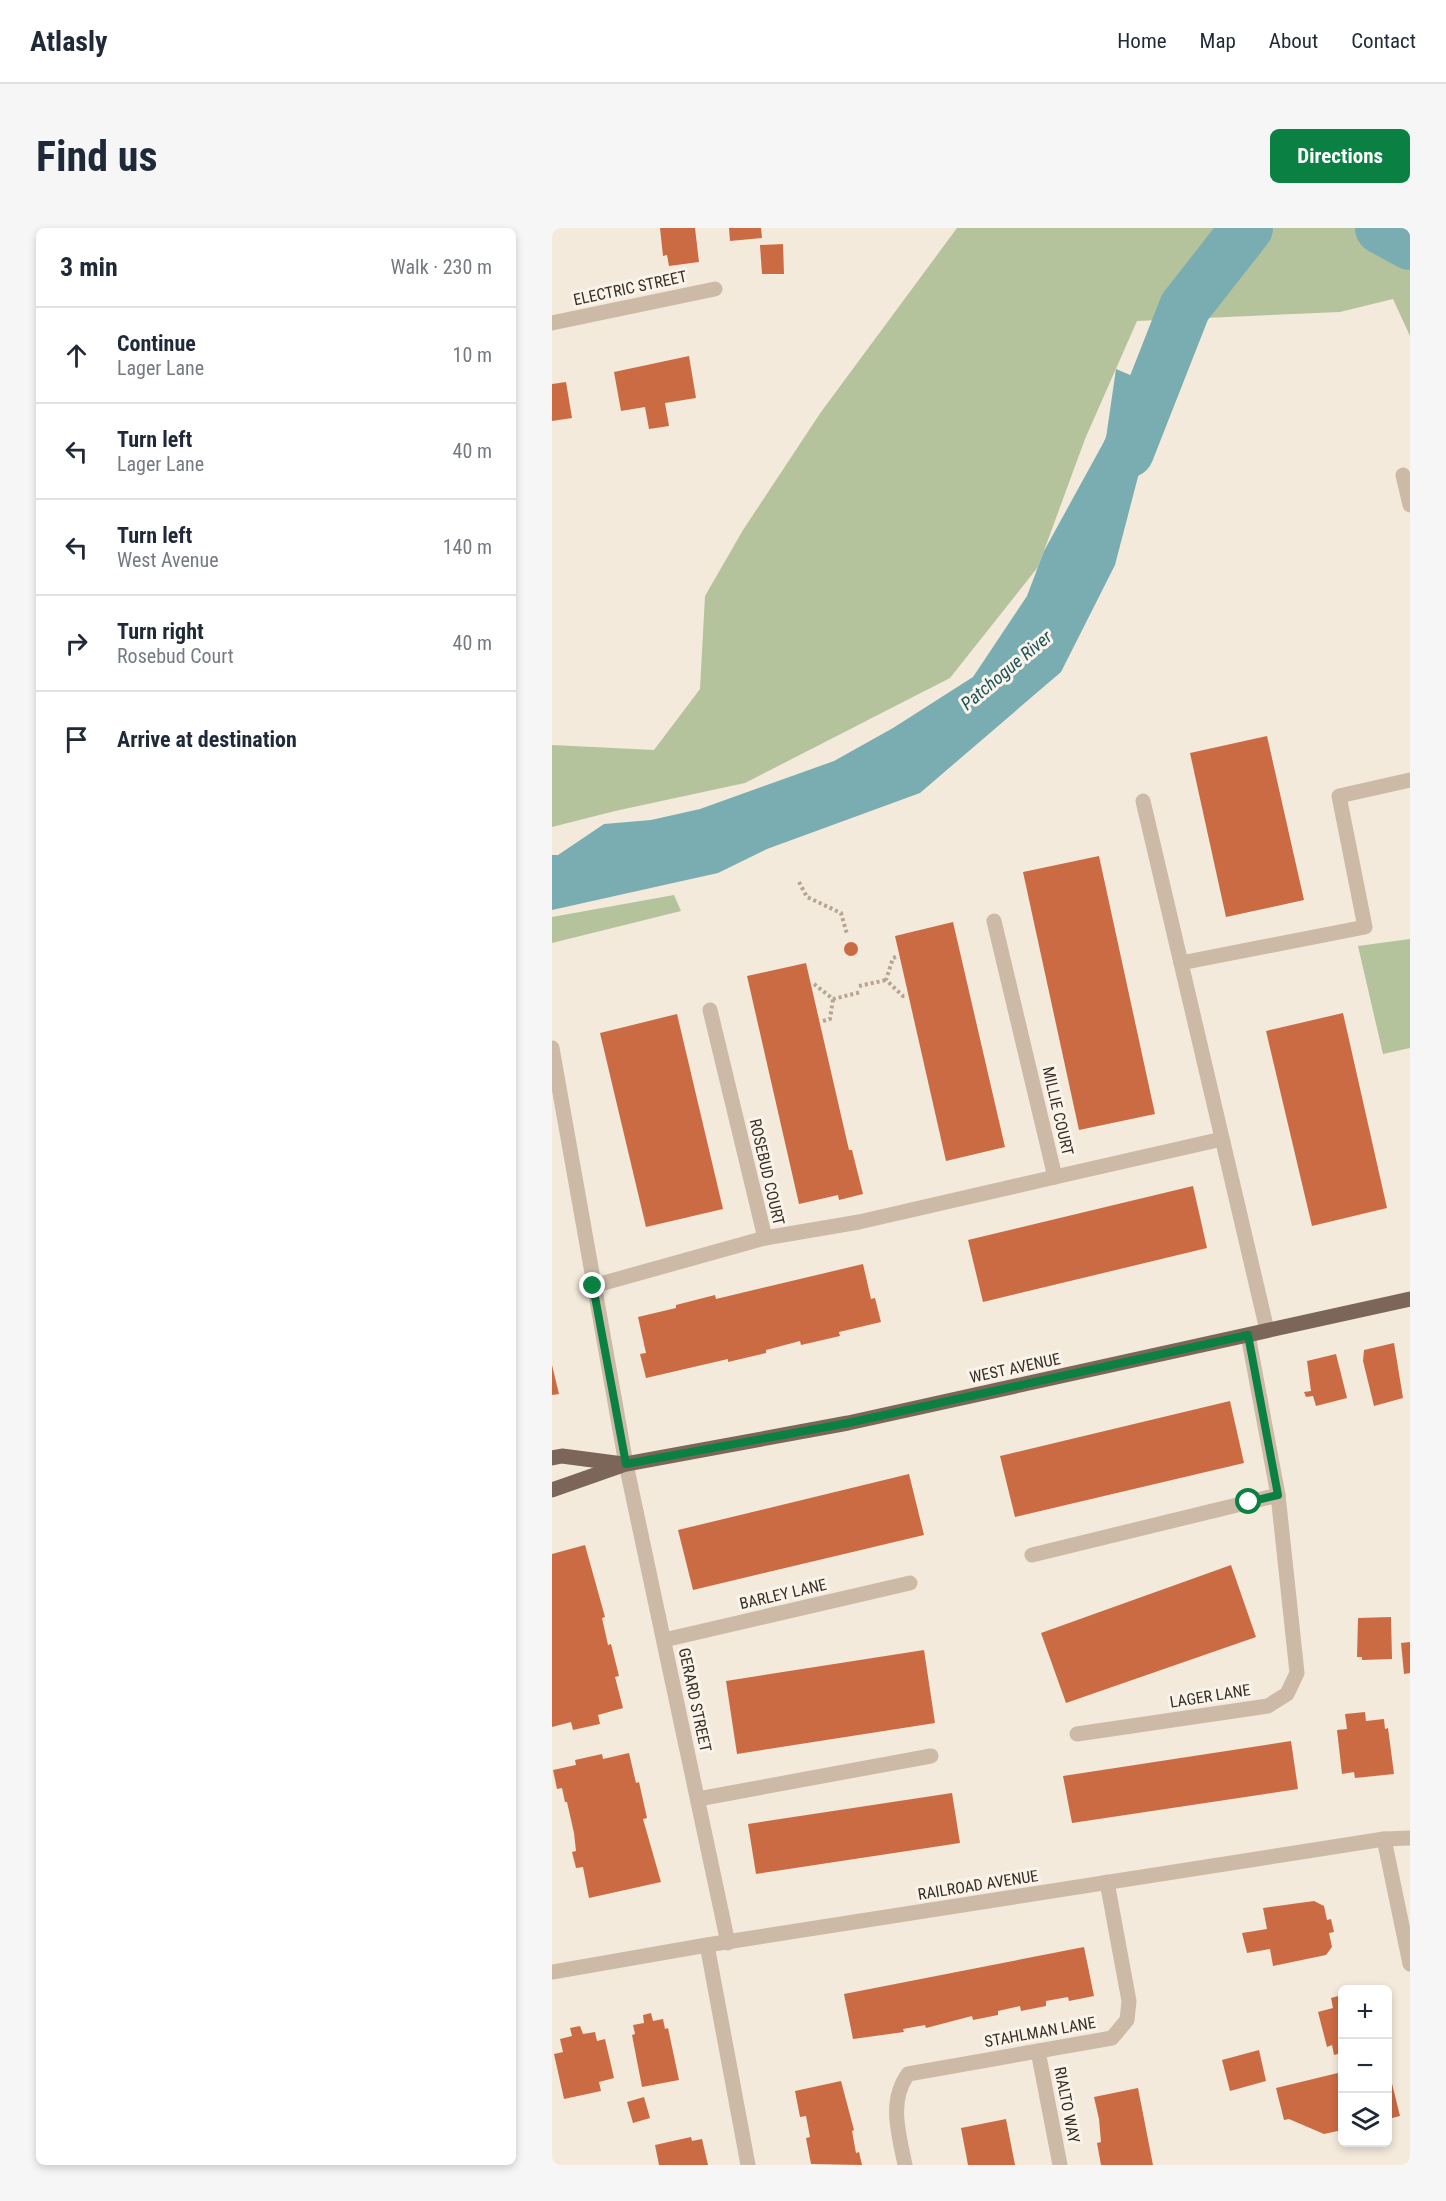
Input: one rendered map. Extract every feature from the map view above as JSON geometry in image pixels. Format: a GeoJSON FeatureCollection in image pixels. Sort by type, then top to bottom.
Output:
{"type":"FeatureCollection","features":[{"type":"Feature","properties":{"kind":"main road","name":"WEST AVENUE"},"geometry":{"type":"LineString","coordinates":[[552,1490],[626,1464],[848,1423],[1410,1299]]}},
{"type":"Feature","properties":{"kind":"main road","name":"WEST AVENUE"},"geometry":{"type":"LineString","coordinates":[[552,1458],[562,1456],[626,1464]]}},
{"type":"Feature","properties":{"kind":"street","name":"ELECTRIC STREET"},"geometry":{"type":"LineString","coordinates":[[552,323],[715,289]]}},
{"type":"Feature","properties":{"kind":"street"},"geometry":{"type":"LineString","coordinates":[[1403,475],[1410,505]]}},
{"type":"Feature","properties":{"kind":"street"},"geometry":{"type":"LineString","coordinates":[[1181,963],[1365,927],[1339,796],[1410,780]]}},
{"type":"Feature","properties":{"kind":"street"},"geometry":{"type":"LineString","coordinates":[[1143,801],[1267,1330]]}},
{"type":"Feature","properties":{"kind":"street","name":"MILLIE COURT"},"geometry":{"type":"LineString","coordinates":[[994,921],[1055,1177],[1222,1139]]}},
{"type":"Feature","properties":{"kind":"street","name":"ROSEBUD COURT"},"geometry":{"type":"LineString","coordinates":[[593,1286],[765,1238],[710,1010]]}},
{"type":"Feature","properties":{"kind":"street"},"geometry":{"type":"LineString","coordinates":[[552,1048],[626,1464]]}},
{"type":"Feature","properties":{"kind":"street"},"geometry":{"type":"LineString","coordinates":[[765,1238],[859,1222],[1055,1177]]}},
{"type":"Feature","properties":{"kind":"street","name":"LAGER LANE"},"geometry":{"type":"LineString","coordinates":[[1077,1734],[1268,1706],[1287,1694],[1297,1672],[1278,1495],[1248,1335]]}},
{"type":"Feature","properties":{"kind":"street","name":"GERARD STREET"},"geometry":{"type":"LineString","coordinates":[[626,1464],[728,1943]]}},
{"type":"Feature","properties":{"kind":"street"},"geometry":{"type":"LineString","coordinates":[[1032,1555],[1278,1495]]}},
{"type":"Feature","properties":{"kind":"street","name":"BARLEY LANE"},"geometry":{"type":"LineString","coordinates":[[664,1640],[910,1583]]}},
{"type":"Feature","properties":{"kind":"street"},"geometry":{"type":"LineString","coordinates":[[698,1799],[931,1756]]}},
{"type":"Feature","properties":{"kind":"street","name":"RAILROAD AVENUE"},"geometry":{"type":"LineString","coordinates":[[552,1972],[707,1945],[1107,1882],[1384,1839],[1410,1838]]}},
{"type":"Feature","properties":{"kind":"street"},"geometry":{"type":"LineString","coordinates":[[1384,1839],[1410,1964]]}},
{"type":"Feature","properties":{"kind":"street","name":"STAHLMAN LANE"},"geometry":{"type":"LineString","coordinates":[[905,2165],[896,2116],[898,2088],[908,2074],[1112,2038],[1127,2020],[1129,2001],[1107,1882]]}},
{"type":"Feature","properties":{"kind":"street"},"geometry":{"type":"LineString","coordinates":[[707,1945],[748,2165]]}},
{"type":"Feature","properties":{"kind":"street","name":"RIALTO WAY"},"geometry":{"type":"LineString","coordinates":[[1038,2051],[1060,2165]]}},
{"type":"Feature","properties":{"kind":"path"},"geometry":{"type":"LineString","coordinates":[[799,882],[807,897],[841,913],[847,934]]}},
{"type":"Feature","properties":{"kind":"path"},"geometry":{"type":"LineString","coordinates":[[886,980],[893,958],[896,957]]}},
{"type":"Feature","properties":{"kind":"path"},"geometry":{"type":"LineString","coordinates":[[860,986],[886,980]]}},
{"type":"Feature","properties":{"kind":"path"},"geometry":{"type":"LineString","coordinates":[[886,980],[903,996],[907,996]]}},
{"type":"Feature","properties":{"kind":"path"},"geometry":{"type":"LineString","coordinates":[[814,984],[817,983],[833,999]]}},
{"type":"Feature","properties":{"kind":"path"},"geometry":{"type":"LineString","coordinates":[[833,999],[861,992]]}},
{"type":"Feature","properties":{"kind":"path"},"geometry":{"type":"LineString","coordinates":[[823,1021],[830,1019],[833,999]]}},
{"type":"Feature","properties":{"kind":"green space"},"geometry":{"type":"Polygon","coordinates":[[[957,228],[1410,228],[1410,336],[1393,299],[1340,312],[1137,321],[1085,439],[1038,567],[950,678],[745,783],[552,827],[552,745],[654,750],[700,689],[705,596],[743,530],[821,412],[957,228]]]}},
{"type":"Feature","properties":{"kind":"green space"},"geometry":{"type":"Polygon","coordinates":[[[674,895],[681,911],[552,943],[552,917],[674,895]]]}},
{"type":"Feature","properties":{"kind":"green space"},"geometry":{"type":"Polygon","coordinates":[[[1410,939],[1410,1048],[1383,1054],[1358,946],[1410,939]]]}},
{"type":"Feature","properties":{"kind":"water"},"geometry":{"type":"Polygon","coordinates":[[[1116,369],[1154,385],[1151,427],[1115,565],[1061,672],[920,793],[767,849],[718,873],[552,910],[552,855],[558,855],[604,824],[651,820],[700,809],[834,761],[893,728],[973,677],[1027,596],[1044,551],[1106,438],[1116,369]]]}},
{"type":"Feature","properties":{"kind":"building"},"geometry":{"type":"Polygon","coordinates":[[[660,228],[695,228],[699,262],[669,266],[667,255],[663,256],[660,228]]]}},
{"type":"Feature","properties":{"kind":"building"},"geometry":{"type":"Polygon","coordinates":[[[729,228],[761,228],[762,238],[730,241],[729,228]]]}},
{"type":"Feature","properties":{"kind":"building"},"geometry":{"type":"Polygon","coordinates":[[[783,244],[784,274],[762,274],[760,245],[783,244]]]}},
{"type":"Feature","properties":{"kind":"building"},"geometry":{"type":"Polygon","coordinates":[[[689,356],[696,398],[665,403],[669,426],[649,429],[645,407],[621,411],[614,372],[689,356]]]}},
{"type":"Feature","properties":{"kind":"building"},"geometry":{"type":"Polygon","coordinates":[[[566,382],[572,418],[552,421],[552,384],[566,382]]]}},
{"type":"Feature","properties":{"kind":"building"},"geometry":{"type":"Polygon","coordinates":[[[1267,736],[1304,900],[1226,917],[1190,753],[1267,736]]]}},
{"type":"Feature","properties":{"kind":"building"},"geometry":{"type":"Polygon","coordinates":[[[1099,856],[1155,1114],[1079,1130],[1023,872],[1099,856]]]}},
{"type":"Feature","properties":{"kind":"building"},"geometry":{"type":"Polygon","coordinates":[[[953,922],[1005,1147],[946,1161],[895,936],[953,922]]]}},
{"type":"Feature","properties":{"kind":"building"},"geometry":{"type":"Polygon","coordinates":[[[848,942],[854,942],[858,949],[854,956],[848,956],[844,952],[844,946],[848,942]]]}},
{"type":"Feature","properties":{"kind":"building"},"geometry":{"type":"Polygon","coordinates":[[[806,963],[849,1150],[852,1150],[863,1194],[839,1200],[838,1195],[799,1204],[747,976],[806,963]]]}},
{"type":"Feature","properties":{"kind":"building"},"geometry":{"type":"Polygon","coordinates":[[[1343,1013],[1387,1208],[1312,1226],[1266,1031],[1343,1013]]]}},
{"type":"Feature","properties":{"kind":"building"},"geometry":{"type":"Polygon","coordinates":[[[677,1014],[723,1209],[646,1227],[600,1033],[677,1014]]]}},
{"type":"Feature","properties":{"kind":"building"},"geometry":{"type":"Polygon","coordinates":[[[1193,1186],[1207,1248],[983,1302],[968,1240],[1193,1186]]]}},
{"type":"Feature","properties":{"kind":"building"},"geometry":{"type":"Polygon","coordinates":[[[863,1264],[871,1299],[875,1298],[881,1322],[839,1332],[840,1336],[801,1345],[800,1341],[766,1350],[766,1353],[728,1362],[728,1359],[646,1378],[640,1354],[646,1353],[638,1317],[715,1295],[716,1299],[863,1264]]]}},
{"type":"Feature","properties":{"kind":"building"},"geometry":{"type":"Polygon","coordinates":[[[1394,1343],[1403,1398],[1374,1406],[1363,1361],[1364,1350],[1394,1343]]]}},
{"type":"Feature","properties":{"kind":"building"},"geometry":{"type":"Polygon","coordinates":[[[1336,1354],[1347,1398],[1316,1406],[1313,1396],[1306,1397],[1304,1392],[1311,1391],[1307,1361],[1336,1354]]]}},
{"type":"Feature","properties":{"kind":"building"},"geometry":{"type":"Polygon","coordinates":[[[552,1365],[559,1394],[552,1395],[552,1365]]]}},
{"type":"Feature","properties":{"kind":"building"},"geometry":{"type":"Polygon","coordinates":[[[1230,1401],[1244,1463],[1015,1517],[1000,1456],[1230,1401]]]}},
{"type":"Feature","properties":{"kind":"building"},"geometry":{"type":"Polygon","coordinates":[[[909,1474],[924,1535],[693,1590],[678,1530],[909,1474]]]}},
{"type":"Feature","properties":{"kind":"building"},"geometry":{"type":"Polygon","coordinates":[[[585,1545],[605,1617],[602,1618],[608,1645],[611,1644],[619,1676],[615,1677],[623,1708],[598,1715],[600,1724],[573,1730],[571,1722],[552,1727],[552,1554],[585,1545]]]}},
{"type":"Feature","properties":{"kind":"building"},"geometry":{"type":"Polygon","coordinates":[[[1231,1565],[1256,1637],[1066,1703],[1041,1633],[1231,1565]]]}},
{"type":"Feature","properties":{"kind":"building"},"geometry":{"type":"Polygon","coordinates":[[[1391,1617],[1392,1659],[1362,1660],[1362,1657],[1357,1657],[1358,1618],[1391,1617]]]}},
{"type":"Feature","properties":{"kind":"building"},"geometry":{"type":"Polygon","coordinates":[[[1410,1642],[1410,1673],[1404,1674],[1401,1643],[1410,1642]]]}},
{"type":"Feature","properties":{"kind":"building"},"geometry":{"type":"Polygon","coordinates":[[[924,1650],[935,1723],[737,1754],[726,1681],[924,1650]]]}},
{"type":"Feature","properties":{"kind":"building"},"geometry":{"type":"Polygon","coordinates":[[[1365,1712],[1366,1721],[1384,1719],[1385,1729],[1388,1728],[1394,1774],[1355,1778],[1354,1772],[1342,1774],[1337,1730],[1347,1729],[1345,1714],[1365,1712]]]}},
{"type":"Feature","properties":{"kind":"building"},"geometry":{"type":"Polygon","coordinates":[[[1291,1741],[1298,1789],[1072,1823],[1063,1776],[1291,1741]]]}},
{"type":"Feature","properties":{"kind":"building"},"geometry":{"type":"Polygon","coordinates":[[[629,1753],[636,1783],[639,1782],[647,1818],[643,1819],[661,1882],[589,1898],[583,1867],[576,1868],[572,1852],[576,1851],[567,1802],[565,1802],[562,1788],[557,1789],[553,1770],[576,1765],[575,1760],[602,1754],[603,1759],[629,1753]]]}},
{"type":"Feature","properties":{"kind":"building"},"geometry":{"type":"Polygon","coordinates":[[[952,1793],[960,1843],[756,1874],[748,1824],[952,1793]]]}},
{"type":"Feature","properties":{"kind":"building"},"geometry":{"type":"Polygon","coordinates":[[[1314,1901],[1324,1906],[1327,1920],[1331,1919],[1334,1932],[1329,1933],[1332,1947],[1326,1955],[1273,1966],[1270,1949],[1247,1953],[1242,1933],[1267,1929],[1263,1908],[1314,1901]]]}},
{"type":"Feature","properties":{"kind":"building"},"geometry":{"type":"Polygon","coordinates":[[[1084,1947],[1094,1996],[1069,2001],[1068,1997],[1046,2001],[1046,2006],[1021,2011],[1020,2006],[998,2011],[998,2015],[973,2020],[972,2016],[926,2028],[925,2025],[903,2029],[904,2032],[853,2039],[844,1994],[1084,1947]]]}},
{"type":"Feature","properties":{"kind":"building"},"geometry":{"type":"Polygon","coordinates":[[[1338,1996],[1338,2054],[1334,2055],[1332,2045],[1327,2047],[1318,2012],[1333,2008],[1331,1998],[1338,1996]]]}},
{"type":"Feature","properties":{"kind":"building"},"geometry":{"type":"Polygon","coordinates":[[[651,2013],[653,2021],[663,2019],[665,2029],[668,2028],[679,2080],[642,2087],[632,2035],[635,2034],[633,2025],[644,2023],[643,2015],[651,2013]]]}},
{"type":"Feature","properties":{"kind":"building"},"geometry":{"type":"Polygon","coordinates":[[[580,2026],[583,2034],[595,2032],[597,2041],[605,2039],[614,2078],[599,2082],[601,2091],[564,2099],[554,2054],[563,2052],[560,2039],[572,2036],[570,2028],[580,2026]]]}},
{"type":"Feature","properties":{"kind":"building"},"geometry":{"type":"Polygon","coordinates":[[[1259,2050],[1266,2081],[1230,2091],[1222,2060],[1259,2050]]]}},
{"type":"Feature","properties":{"kind":"building"},"geometry":{"type":"Polygon","coordinates":[[[1338,2073],[1338,2131],[1324,2134],[1289,2119],[1284,2120],[1276,2088],[1338,2073]]]}},
{"type":"Feature","properties":{"kind":"building"},"geometry":{"type":"Polygon","coordinates":[[[841,2081],[854,2130],[852,2131],[856,2153],[859,2152],[862,2165],[811,2164],[806,2138],[810,2137],[806,2116],[800,2117],[795,2091],[841,2081]]]}},
{"type":"Feature","properties":{"kind":"building"},"geometry":{"type":"Polygon","coordinates":[[[1392,2083],[1400,2116],[1392,2118],[1392,2083]]]}},
{"type":"Feature","properties":{"kind":"building"},"geometry":{"type":"Polygon","coordinates":[[[1138,2088],[1153,2165],[1101,2165],[1097,2143],[1101,2142],[1099,2119],[1094,2097],[1138,2088]]]}},
{"type":"Feature","properties":{"kind":"building"},"geometry":{"type":"Polygon","coordinates":[[[644,2097],[650,2118],[633,2123],[627,2102],[644,2097]]]}},
{"type":"Feature","properties":{"kind":"building"},"geometry":{"type":"Polygon","coordinates":[[[1006,2119],[1015,2165],[968,2165],[961,2128],[1006,2119]]]}},
{"type":"Feature","properties":{"kind":"building"},"geometry":{"type":"Polygon","coordinates":[[[691,2137],[692,2141],[702,2139],[708,2165],[659,2165],[655,2145],[691,2137]]]}},
{"type":"Feature","properties":{"kind":"waterway","name":"Patchogue River"},"geometry":{"type":"LineString","coordinates":[[1128,452],[1185,307],[1247,228]]}},
{"type":"Feature","properties":{"kind":"waterway","name":"Patchogue River"},"geometry":{"type":"LineString","coordinates":[[1381,228],[1410,244]]}},
{"type":"Feature","properties":{"kind":"route"},"geometry":{"type":"LineString","coordinates":[[593,1286],[626,1464],[848,1423],[1248,1335],[1278,1495],[1249,1502]]}}]}
